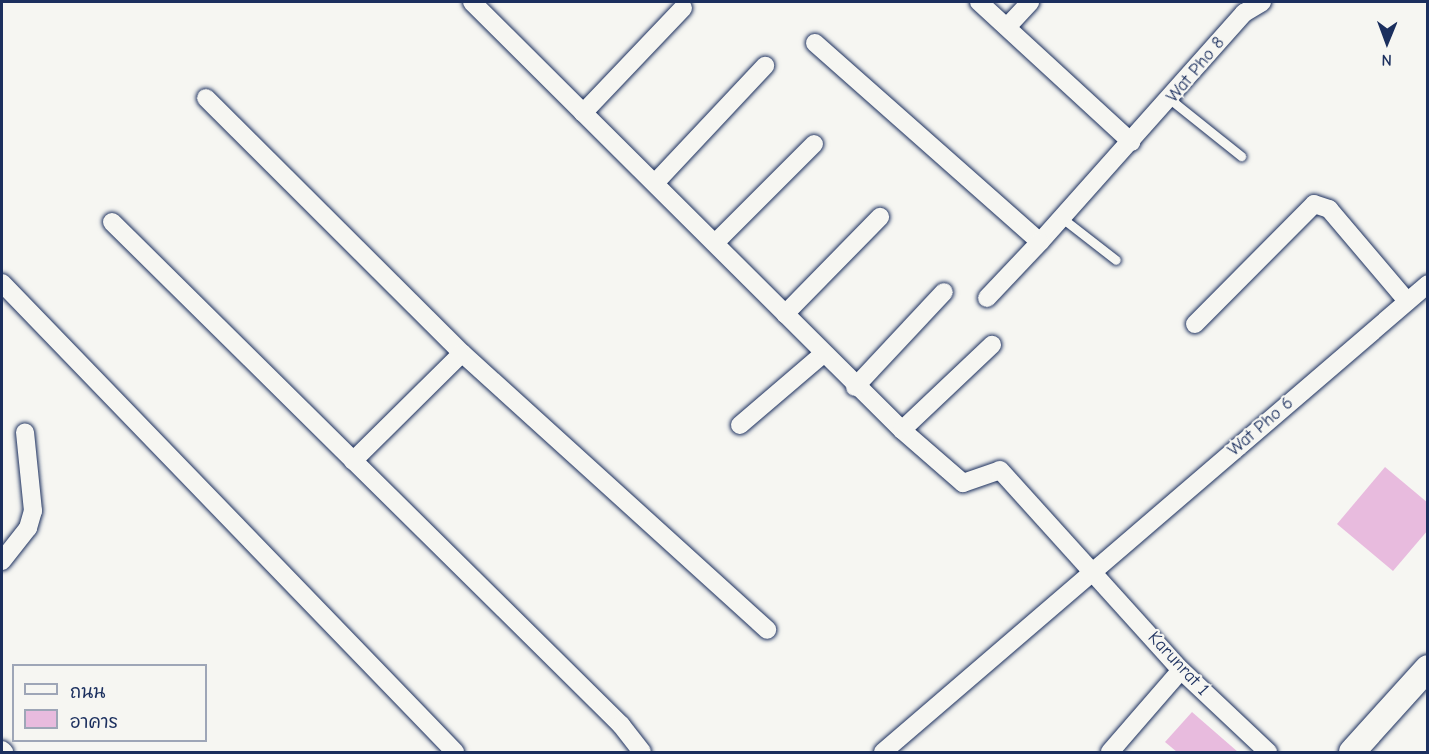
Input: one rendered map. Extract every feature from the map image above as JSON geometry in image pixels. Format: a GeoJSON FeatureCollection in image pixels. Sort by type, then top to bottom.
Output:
{"type":"FeatureCollection","features":[{"type":"Feature","properties":{"kind":"street"},"geometry":{"type":"LineString","coordinates":[[472,2],[715,243],[855,387],[902,430],[992,345]]}},
{"type":"Feature","properties":{"kind":"street"},"geometry":{"type":"LineString","coordinates":[[979,2],[1131,142]]}},
{"type":"Feature","properties":{"kind":"street"},"geometry":{"type":"LineString","coordinates":[[1007,27],[1030,2]]}},
{"type":"Feature","properties":{"kind":"street","name":"Wat Pho 8"},"geometry":{"type":"LineString","coordinates":[[987,298],[1171,100],[1244,13],[1262,2]]}},
{"type":"Feature","properties":{"kind":"street"},"geometry":{"type":"LineString","coordinates":[[583,113],[683,8]]}},
{"type":"Feature","properties":{"kind":"street"},"geometry":{"type":"LineString","coordinates":[[815,43],[1040,242]]}},
{"type":"Feature","properties":{"kind":"street"},"geometry":{"type":"LineString","coordinates":[[655,183],[765,66]]}},
{"type":"Feature","properties":{"kind":"street"},"geometry":{"type":"LineString","coordinates":[[206,98],[462,353],[767,630]]}},
{"type":"Feature","properties":{"kind":"street"},"geometry":{"type":"LineString","coordinates":[[715,243],[814,144]]}},
{"type":"Feature","properties":{"kind":"street"},"geometry":{"type":"LineString","coordinates":[[1195,324],[1314,204],[1329,209],[1407,302]]}},
{"type":"Feature","properties":{"kind":"street"},"geometry":{"type":"LineString","coordinates":[[785,314],[880,218]]}},
{"type":"Feature","properties":{"kind":"street"},"geometry":{"type":"LineString","coordinates":[[112,222],[621,725],[642,753]]}},
{"type":"Feature","properties":{"kind":"street"},"geometry":{"type":"LineString","coordinates":[[2,283],[455,753]]}},
{"type":"Feature","properties":{"kind":"street","name":"Wat Pho 6"},"geometry":{"type":"LineString","coordinates":[[883,753],[1428,284]]}},
{"type":"Feature","properties":{"kind":"street"},"geometry":{"type":"LineString","coordinates":[[855,387],[944,292]]}},
{"type":"Feature","properties":{"kind":"street"},"geometry":{"type":"LineString","coordinates":[[353,461],[462,353]]}},
{"type":"Feature","properties":{"kind":"street"},"geometry":{"type":"LineString","coordinates":[[740,425],[823,354]]}},
{"type":"Feature","properties":{"kind":"street","name":"Karunrat 1"},"geometry":{"type":"LineString","coordinates":[[902,430],[963,483],[1000,471],[1094,571],[1181,670],[1268,753]]}},
{"type":"Feature","properties":{"kind":"street"},"geometry":{"type":"LineString","coordinates":[[2,561],[28,528],[33,511],[25,432]]}},
{"type":"Feature","properties":{"kind":"street"},"geometry":{"type":"LineString","coordinates":[[1352,753],[1428,668]]}},
{"type":"Feature","properties":{"kind":"street"},"geometry":{"type":"LineString","coordinates":[[1110,753],[1181,670]]}},
{"type":"Feature","properties":{"kind":"lane"},"geometry":{"type":"LineString","coordinates":[[1171,100],[1241,156]]}},
{"type":"Feature","properties":{"kind":"lane"},"geometry":{"type":"LineString","coordinates":[[1062,218],[1116,260]]}},
{"type":"Feature","properties":{"kind":"building"},"geometry":{"type":"Polygon","coordinates":[[[1385,467],[1428,503],[1428,530],[1393,571],[1337,524],[1385,467]]]}},
{"type":"Feature","properties":{"kind":"building"},"geometry":{"type":"Polygon","coordinates":[[[1192,712],[1238,752],[1177,752],[1165,742],[1192,712]]]}}]}
